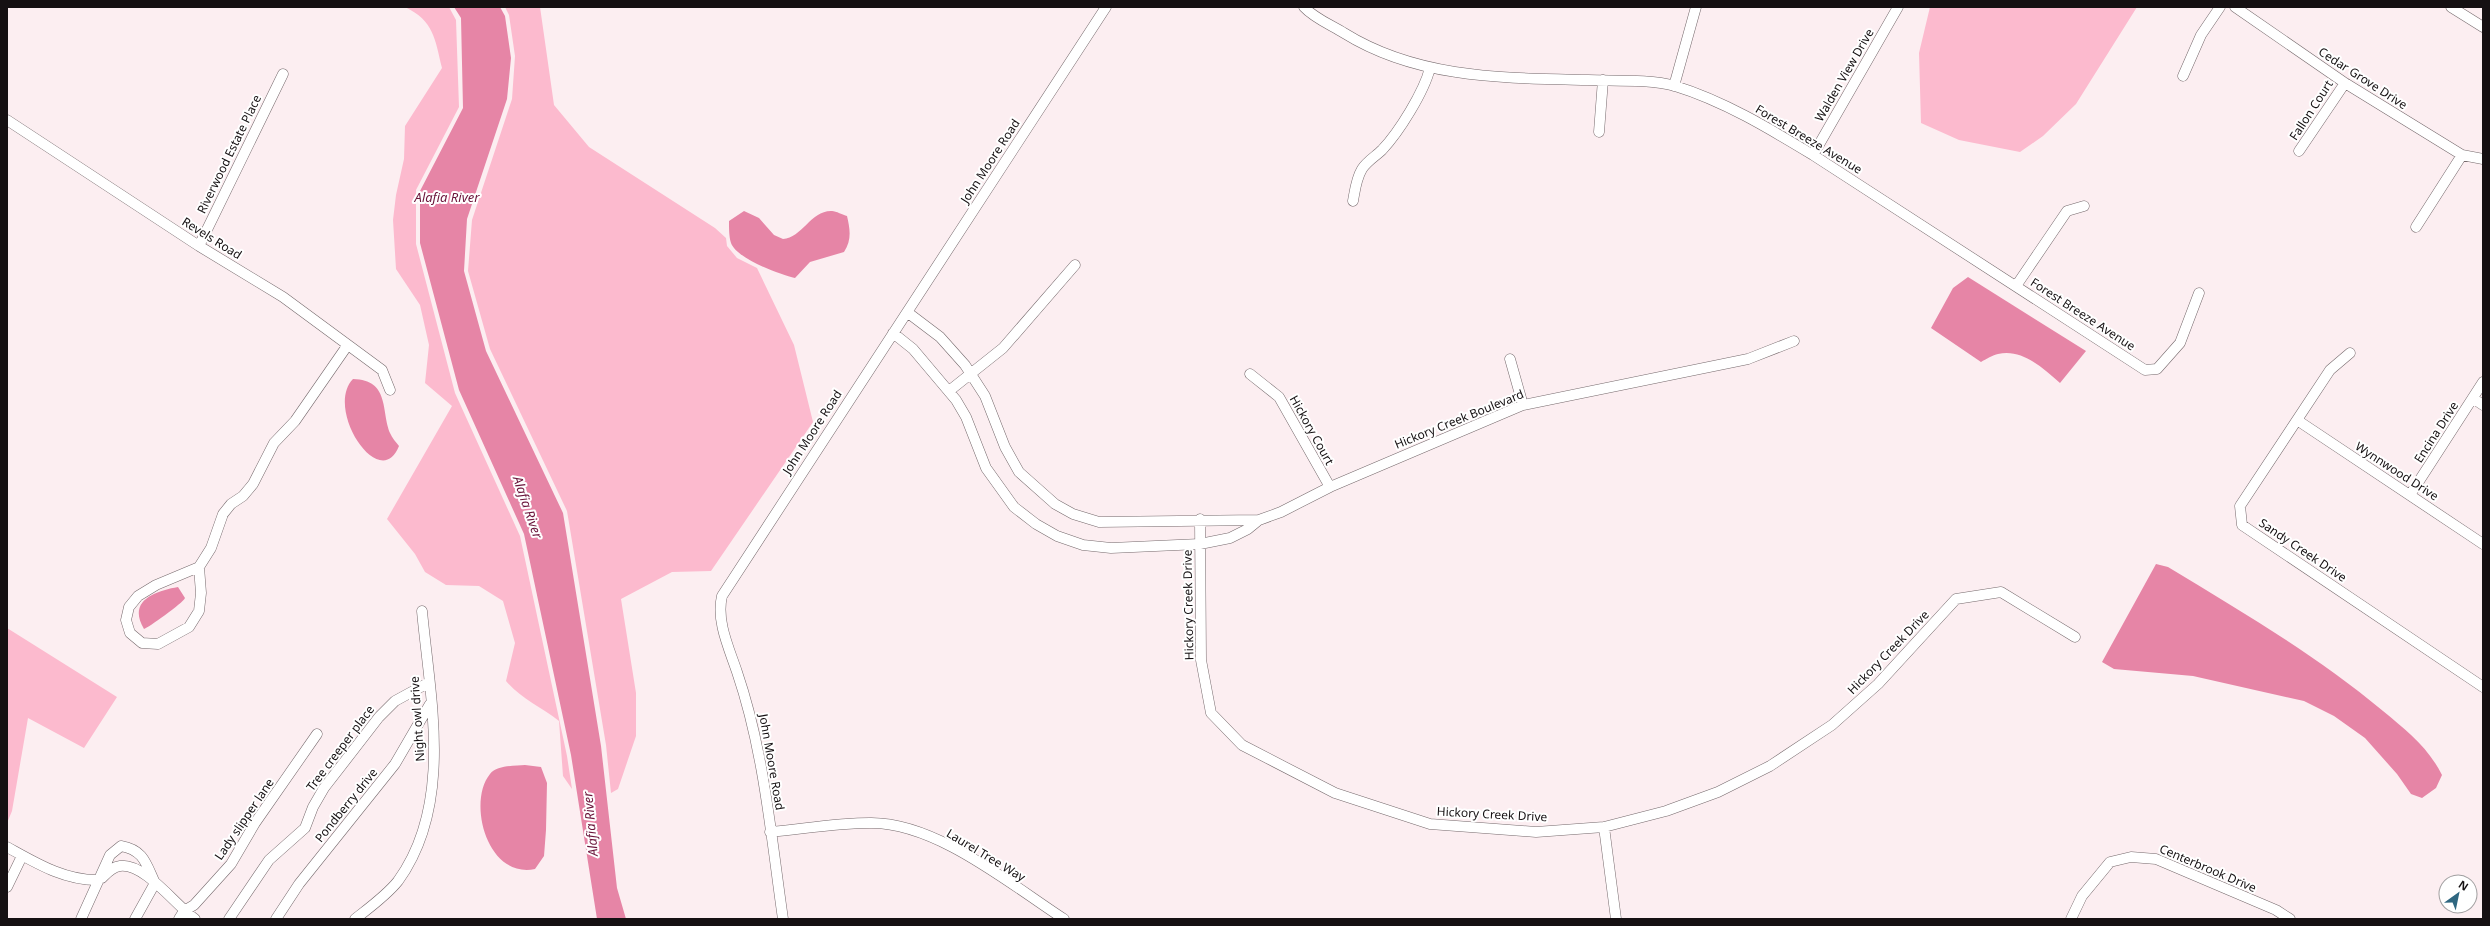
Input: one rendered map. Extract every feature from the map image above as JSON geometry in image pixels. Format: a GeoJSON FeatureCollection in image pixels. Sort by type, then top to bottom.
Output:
{"type":"FeatureCollection","features":[{"type":"Feature","properties":{"kind":"street","name":"John Moore Road"},"geometry":{"type":"LineString","coordinates":[[783,919],[753,726],[722,627],[720,604],[727,585],[1106,7]]}},
{"type":"Feature","properties":{"kind":"street","name":"Forest Breeze Avenue"},"geometry":{"type":"LineString","coordinates":[[1304,7],[1360,43],[1430,68],[1488,77],[1603,80],[1674,86],[1765,126],[1813,155],[2145,370],[2157,369],[2180,343],[2199,293]]}},
{"type":"Feature","properties":{"kind":"street"},"geometry":{"type":"LineString","coordinates":[[1674,86],[1696,7]]}},
{"type":"Feature","properties":{"kind":"street","name":"Walden View Drive"},"geometry":{"type":"LineString","coordinates":[[1813,155],[1898,7]]}},
{"type":"Feature","properties":{"kind":"street"},"geometry":{"type":"LineString","coordinates":[[2182,76],[2201,35],[2220,7]]}},
{"type":"Feature","properties":{"kind":"street","name":"Cedar Grove Drive"},"geometry":{"type":"LineString","coordinates":[[2235,7],[2345,83],[2462,155],[2483,159]]}},
{"type":"Feature","properties":{"kind":"street"},"geometry":{"type":"LineString","coordinates":[[2451,7],[2483,27]]}},
{"type":"Feature","properties":{"kind":"street"},"geometry":{"type":"LineString","coordinates":[[1353,201],[1357,178],[1363,167],[1383,149],[1404,119],[1425,86],[1430,68]]}},
{"type":"Feature","properties":{"kind":"street","name":"Riverwood Estate Place"},"geometry":{"type":"LineString","coordinates":[[199,246],[283,74]]}},
{"type":"Feature","properties":{"kind":"street"},"geometry":{"type":"LineString","coordinates":[[1599,132],[1603,80]]}},
{"type":"Feature","properties":{"kind":"street","name":"Fallon Court"},"geometry":{"type":"LineString","coordinates":[[2300,151],[2345,83]]}},
{"type":"Feature","properties":{"kind":"street","name":"Revels Road"},"geometry":{"type":"LineString","coordinates":[[7,120],[199,246],[283,297],[347,346],[382,370],[390,390]]}},
{"type":"Feature","properties":{"kind":"street"},"geometry":{"type":"LineString","coordinates":[[2416,227],[2462,155]]}},
{"type":"Feature","properties":{"kind":"street"},"geometry":{"type":"LineString","coordinates":[[2016,286],[2067,211],[2084,206]]}},
{"type":"Feature","properties":{"kind":"street"},"geometry":{"type":"LineString","coordinates":[[950,391],[1003,348],[1075,265]]}},
{"type":"Feature","properties":{"kind":"street","name":"Hickory Creek Boulevard"},"geometry":{"type":"LineString","coordinates":[[906,312],[940,337],[971,374],[985,396],[1014,464],[1027,481],[1055,504],[1073,514],[1099,522],[1200,519],[1259,520]]}},
{"type":"Feature","properties":{"kind":"street","name":"Hickory Creek Boulevard"},"geometry":{"type":"LineString","coordinates":[[893,333],[913,349],[950,391],[966,417],[986,468],[996,486],[1014,507],[1046,531],[1070,541],[1096,548],[1200,544],[1230,538],[1248,529],[1259,520],[1281,512],[1330,487],[1523,405],[1748,359],[1794,340]]}},
{"type":"Feature","properties":{"kind":"street"},"geometry":{"type":"LineString","coordinates":[[199,567],[156,585],[138,596],[129,607],[126,620],[130,633],[142,643],[158,644],[190,627],[199,611],[201,593],[199,567],[210,548],[223,514],[231,504],[243,496],[253,484],[274,443],[295,421],[347,346]]}},
{"type":"Feature","properties":{"kind":"street","name":"Sandy Creek Drive"},"geometry":{"type":"LineString","coordinates":[[2350,353],[2330,370],[2240,506],[2242,525],[2483,687]]}},
{"type":"Feature","properties":{"kind":"street"},"geometry":{"type":"LineString","coordinates":[[1510,359],[1523,405]]}},
{"type":"Feature","properties":{"kind":"street","name":"Hickory Court"},"geometry":{"type":"LineString","coordinates":[[1250,374],[1279,397],[1330,487]]}},
{"type":"Feature","properties":{"kind":"street","name":"Encina Drive"},"geometry":{"type":"LineString","coordinates":[[2410,495],[2474,399],[2483,382]]}},
{"type":"Feature","properties":{"kind":"street"},"geometry":{"type":"LineString","coordinates":[[2474,399],[2483,405]]}},
{"type":"Feature","properties":{"kind":"street","name":"Wynnwood Drive"},"geometry":{"type":"LineString","coordinates":[[2297,420],[2483,544]]}},
{"type":"Feature","properties":{"kind":"street","name":"Hickory Creek Drive"},"geometry":{"type":"LineString","coordinates":[[1200,519],[1201,660],[1211,713],[1242,745],[1335,793],[1430,824],[1536,832],[1604,827],[1666,811],[1705,797],[1770,766],[1832,725],[1867,694],[1956,599],[2001,592],[2075,637]]}},
{"type":"Feature","properties":{"kind":"street","name":"Night owl drive"},"geometry":{"type":"LineString","coordinates":[[355,919],[398,881],[418,847],[428,813],[435,753],[422,611]]}},
{"type":"Feature","properties":{"kind":"street","name":"Tree creeper place"},"geometry":{"type":"LineString","coordinates":[[229,919],[269,860],[304,828],[313,807],[324,788],[379,717],[396,701],[428,683]]}},
{"type":"Feature","properties":{"kind":"street","name":"Pondberry drive"},"geometry":{"type":"LineString","coordinates":[[276,919],[299,884],[395,764],[430,704]]}},
{"type":"Feature","properties":{"kind":"street","name":"Lady slipper lane"},"geometry":{"type":"LineString","coordinates":[[181,915],[194,905],[232,864],[255,824],[317,734]]}},
{"type":"Feature","properties":{"kind":"street","name":"Laurel Tree Way"},"geometry":{"type":"LineString","coordinates":[[770,832],[871,823],[920,831],[960,851],[1064,919]]}},
{"type":"Feature","properties":{"kind":"street"},"geometry":{"type":"LineString","coordinates":[[1604,827],[1616,919]]}},
{"type":"Feature","properties":{"kind":"street"},"geometry":{"type":"LineString","coordinates":[[81,919],[110,856],[121,846],[133,848],[141,855],[155,883],[181,915],[195,919]]}},
{"type":"Feature","properties":{"kind":"street"},"geometry":{"type":"LineString","coordinates":[[7,847],[58,874],[78,880],[98,880],[113,869],[125,866],[139,871],[155,883]]}},
{"type":"Feature","properties":{"kind":"street"},"geometry":{"type":"LineString","coordinates":[[7,887],[22,856]]}},
{"type":"Feature","properties":{"kind":"street","name":"Centerbrook Drive"},"geometry":{"type":"LineString","coordinates":[[2071,919],[2082,896],[2110,862],[2132,857],[2156,859],[2276,910],[2290,919]]}},
{"type":"Feature","properties":{"kind":"street"},"geometry":{"type":"LineString","coordinates":[[135,919],[155,883]]}},
{"type":"Feature","properties":{"kind":"shaded area"},"geometry":{"type":"Polygon","coordinates":[[[405,7],[449,7],[456,20],[459,107],[416,190],[416,244],[455,393],[520,536],[567,756],[572,789],[563,776],[559,721],[524,697],[506,681],[515,643],[503,601],[479,586],[446,585],[425,572],[415,554],[387,519],[452,406],[425,383],[429,345],[420,305],[396,269],[393,220],[396,195],[404,159],[405,126],[442,68],[435,40],[428,25],[415,12],[405,7]]]}},
{"type":"Feature","properties":{"kind":"shaded area"},"geometry":{"type":"Polygon","coordinates":[[[505,7],[540,7],[554,105],[589,147],[715,228],[726,238],[727,246],[737,258],[757,268],[794,345],[813,422],[711,571],[672,572],[621,599],[636,693],[636,736],[618,789],[611,793],[606,745],[567,511],[490,349],[468,271],[472,220],[512,99],[515,56],[509,15],[505,7]]]}},
{"type":"Feature","properties":{"kind":"shaded area"},"geometry":{"type":"Polygon","coordinates":[[[1930,7],[2137,7],[2076,104],[2043,136],[2020,152],[1959,140],[1921,123],[1919,53],[1930,7]]]}},
{"type":"Feature","properties":{"kind":"shaded area"},"geometry":{"type":"Polygon","coordinates":[[[7,628],[117,697],[84,748],[28,718],[12,811],[7,823],[7,628]]]}},
{"type":"Feature","properties":{"kind":"water","name":"Alafia River"},"geometry":{"type":"Polygon","coordinates":[[[454,7],[500,7],[505,16],[511,58],[507,99],[467,219],[464,271],[486,351],[563,513],[601,746],[617,888],[626,919],[597,919],[571,755],[524,534],[459,390],[420,243],[420,191],[463,108],[461,18],[454,7]]]}},
{"type":"Feature","properties":{"kind":"water"},"geometry":{"type":"Polygon","coordinates":[[[744,211],[759,218],[774,235],[783,239],[796,234],[812,219],[825,212],[832,211],[847,216],[849,239],[847,248],[844,252],[810,262],[795,278],[788,276],[759,265],[741,255],[735,249],[730,241],[729,221],[744,211]]]}},
{"type":"Feature","properties":{"kind":"water"},"geometry":{"type":"Polygon","coordinates":[[[1968,277],[2086,351],[2060,383],[2040,366],[2016,354],[1998,354],[1981,362],[1931,328],[1953,288],[1968,277]]]}},
{"type":"Feature","properties":{"kind":"water"},"geometry":{"type":"Polygon","coordinates":[[[353,379],[365,381],[373,385],[379,391],[390,433],[399,446],[390,458],[380,460],[368,454],[358,442],[350,426],[345,409],[346,392],[353,379]]]}},
{"type":"Feature","properties":{"kind":"water"},"geometry":{"type":"Polygon","coordinates":[[[2156,564],[2168,567],[2278,635],[2332,671],[2392,718],[2423,747],[2436,765],[2442,775],[2436,788],[2422,798],[2411,794],[2397,774],[2365,738],[2334,716],[2304,701],[2193,676],[2114,669],[2102,662],[2156,564]]]}},
{"type":"Feature","properties":{"kind":"water"},"geometry":{"type":"Polygon","coordinates":[[[178,587],[185,598],[183,601],[144,629],[139,611],[141,604],[146,599],[161,591],[178,587]]]}},
{"type":"Feature","properties":{"kind":"water"},"geometry":{"type":"Polygon","coordinates":[[[525,765],[541,767],[547,783],[544,856],[535,869],[518,869],[504,862],[494,851],[486,836],[481,819],[483,787],[490,774],[502,767],[525,765]]]}}]}
